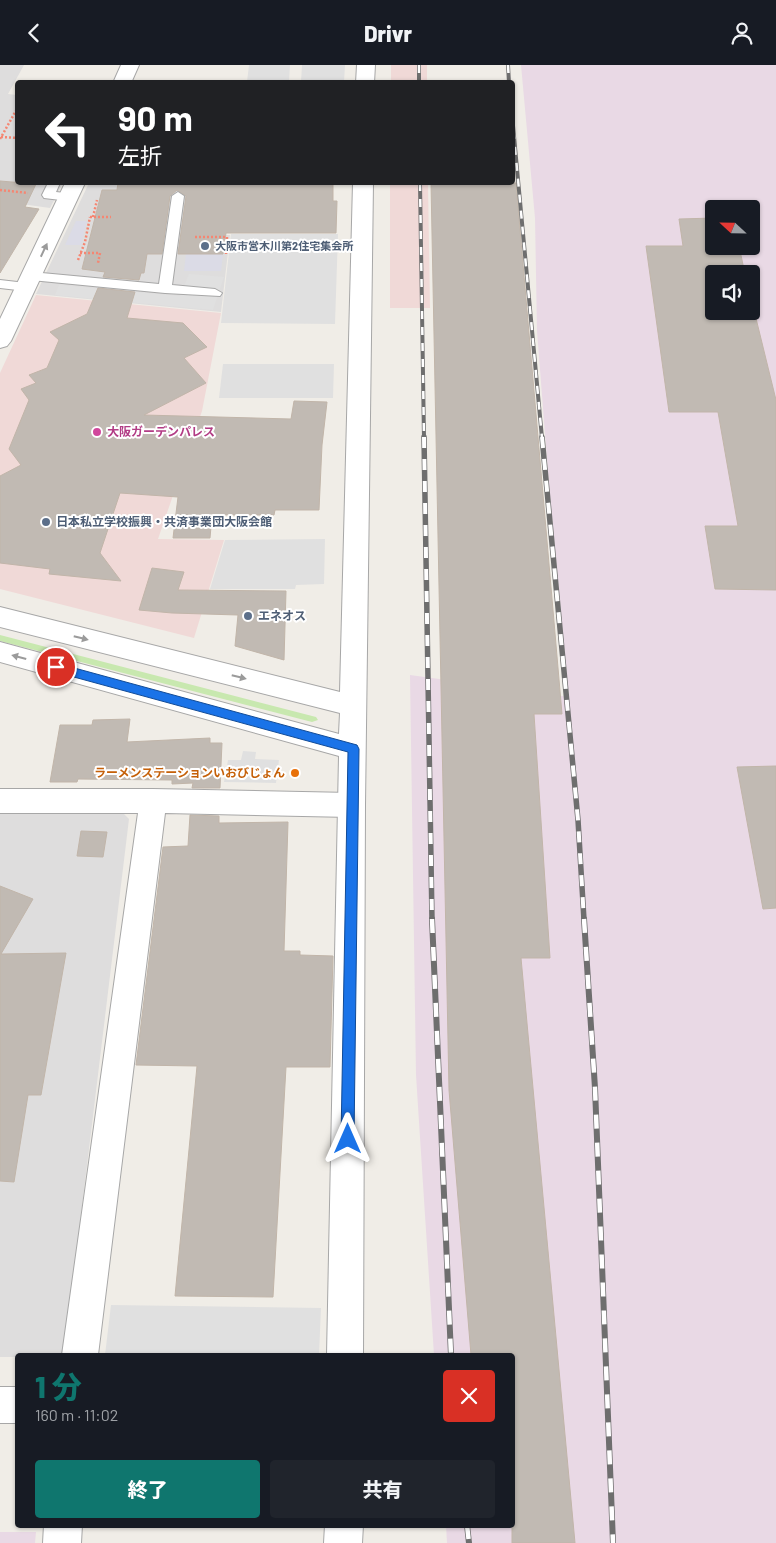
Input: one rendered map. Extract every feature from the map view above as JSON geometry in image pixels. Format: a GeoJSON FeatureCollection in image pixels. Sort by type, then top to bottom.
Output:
{"type":"FeatureCollection","features":[{"type":"Feature","properties":{"kind":"street"},"geometry":{"type":"LineString","coordinates":[[123,80],[130,65]]}},
{"type":"Feature","properties":{"kind":"street"},"geometry":{"type":"LineString","coordinates":[[365,80],[366,65]]}},
{"type":"Feature","properties":{"kind":"street"},"geometry":{"type":"LineString","coordinates":[[345,1353],[351,805],[363,185]]}},
{"type":"Feature","properties":{"kind":"street"},"geometry":{"type":"LineString","coordinates":[[0,341],[72,190]]}},
{"type":"Feature","properties":{"kind":"street"},"geometry":{"type":"LineString","coordinates":[[0,617],[353,706]]}},
{"type":"Feature","properties":{"kind":"street"},"geometry":{"type":"LineString","coordinates":[[0,652],[353,749]]}},
{"type":"Feature","properties":{"kind":"street"},"geometry":{"type":"LineString","coordinates":[[0,801],[153,801],[351,805]]}},
{"type":"Feature","properties":{"kind":"street"},"geometry":{"type":"LineString","coordinates":[[80,1353],[153,801]]}},
{"type":"Feature","properties":{"kind":"street"},"geometry":{"type":"LineString","coordinates":[[0,1405],[15,1405]]}},
{"type":"Feature","properties":{"kind":"street"},"geometry":{"type":"LineString","coordinates":[[62,1543],[63,1528]]}},
{"type":"Feature","properties":{"kind":"street"},"geometry":{"type":"LineString","coordinates":[[343,1543],[344,1528]]}},
{"type":"Feature","properties":{"kind":"lane"},"geometry":{"type":"LineString","coordinates":[[48,195],[53,185]]}},
{"type":"Feature","properties":{"kind":"lane"},"geometry":{"type":"LineString","coordinates":[[48,195],[72,190]]}},
{"type":"Feature","properties":{"kind":"lane"},"geometry":{"type":"LineString","coordinates":[[165,289],[178,196]]}},
{"type":"Feature","properties":{"kind":"lane"},"geometry":{"type":"LineString","coordinates":[[0,284],[70,280],[215,293]]}},
{"type":"Feature","properties":{"kind":"path"},"geometry":{"type":"LineString","coordinates":[[15,112],[1,138],[15,138]]}},
{"type":"Feature","properties":{"kind":"path"},"geometry":{"type":"LineString","coordinates":[[0,190],[48,195]]}},
{"type":"Feature","properties":{"kind":"path"},"geometry":{"type":"LineString","coordinates":[[83,217],[111,217]]}},
{"type":"Feature","properties":{"kind":"path"},"geometry":{"type":"LineString","coordinates":[[70,280],[90,217]]}},
{"type":"Feature","properties":{"kind":"path"},"geometry":{"type":"LineString","coordinates":[[172,237],[227,237],[226,254]]}},
{"type":"Feature","properties":{"kind":"path"},"geometry":{"type":"LineString","coordinates":[[80,253],[100,253],[97,271]]}},
{"type":"Feature","properties":{"kind":"shaded area"},"geometry":{"type":"Polygon","coordinates":[[[0,65],[24,65],[8,94],[15,95],[15,185],[62,185],[50,208],[0,201],[0,65]]]}},
{"type":"Feature","properties":{"kind":"shaded area"},"geometry":{"type":"Polygon","coordinates":[[[249,65],[290,65],[289,80],[247,80],[249,65]]]}},
{"type":"Feature","properties":{"kind":"shaded area"},"geometry":{"type":"Polygon","coordinates":[[[302,65],[345,65],[344,80],[301,80],[302,65]]]}},
{"type":"Feature","properties":{"kind":"shaded area"},"geometry":{"type":"Polygon","coordinates":[[[391,65],[427,65],[427,80],[391,80],[391,65]]]}},
{"type":"Feature","properties":{"kind":"shaded area"},"geometry":{"type":"Polygon","coordinates":[[[521,65],[776,65],[776,1543],[447,1543],[446,1528],[515,1528],[515,1353],[434,1353],[416,1075],[410,675],[569,697],[537,331],[535,218],[521,65]]]}},
{"type":"Feature","properties":{"kind":"shaded area"},"geometry":{"type":"Polygon","coordinates":[[[88,185],[192,185],[183,235],[230,235],[221,312],[36,294],[88,185]]]}},
{"type":"Feature","properties":{"kind":"shaded area"},"geometry":{"type":"Polygon","coordinates":[[[390,185],[428,185],[430,308],[390,308],[390,185]]]}},
{"type":"Feature","properties":{"kind":"shaded area"},"geometry":{"type":"Polygon","coordinates":[[[76,221],[87,221],[81,245],[65,245],[76,221]]]}},
{"type":"Feature","properties":{"kind":"shaded area"},"geometry":{"type":"Polygon","coordinates":[[[231,234],[338,234],[335,324],[221,323],[231,234]]]}},
{"type":"Feature","properties":{"kind":"shaded area"},"geometry":{"type":"Polygon","coordinates":[[[186,254],[223,254],[221,271],[184,271],[186,254]]]}},
{"type":"Feature","properties":{"kind":"shaded area"},"geometry":{"type":"Polygon","coordinates":[[[189,274],[224,277],[213,310],[55,295],[59,285],[180,296],[189,274]]]}},
{"type":"Feature","properties":{"kind":"shaded area"},"geometry":{"type":"Polygon","coordinates":[[[36,295],[221,313],[202,411],[158,539],[224,540],[194,638],[0,589],[0,373],[36,295]]]}},
{"type":"Feature","properties":{"kind":"shaded area"},"geometry":{"type":"Polygon","coordinates":[[[223,364],[334,364],[333,398],[219,398],[223,364]]]}},
{"type":"Feature","properties":{"kind":"shaded area"},"geometry":{"type":"Polygon","coordinates":[[[325,539],[324,584],[296,585],[295,589],[210,589],[225,540],[325,539]]]}},
{"type":"Feature","properties":{"kind":"shaded area"},"geometry":{"type":"Polygon","coordinates":[[[243,751],[256,752],[255,759],[279,760],[276,783],[224,782],[228,760],[241,760],[243,751]]]}},
{"type":"Feature","properties":{"kind":"shaded area"},"geometry":{"type":"Polygon","coordinates":[[[117,807],[129,819],[64,1353],[15,1353],[15,1357],[0,1357],[0,808],[117,807]]]}},
{"type":"Feature","properties":{"kind":"shaded area"},"geometry":{"type":"Polygon","coordinates":[[[111,1305],[321,1308],[319,1353],[105,1353],[111,1305]]]}},
{"type":"Feature","properties":{"kind":"shaded area"},"geometry":{"type":"Polygon","coordinates":[[[0,1532],[36,1532],[35,1543],[0,1543],[0,1532]]]}},
{"type":"Feature","properties":{"kind":"green space"},"geometry":{"type":"Polygon","coordinates":[[[0,635],[316,717],[318,720],[312,722],[0,641],[0,635]]]}},
{"type":"Feature","properties":{"kind":"building"},"geometry":{"type":"Polygon","coordinates":[[[0,181],[15,182],[15,185],[36,185],[25,207],[39,209],[0,273],[0,181]]]}},
{"type":"Feature","properties":{"kind":"building"},"geometry":{"type":"Polygon","coordinates":[[[516,183],[562,714],[534,714],[550,958],[521,958],[575,1543],[512,1543],[512,1528],[515,1528],[515,1353],[471,1353],[449,1090],[431,185],[515,185],[516,183]]]}},
{"type":"Feature","properties":{"kind":"building"},"geometry":{"type":"Polygon","coordinates":[[[118,185],[333,185],[333,201],[337,201],[336,233],[226,233],[223,254],[178,254],[186,196],[177,190],[170,196],[162,254],[147,254],[144,273],[141,273],[139,280],[103,277],[105,272],[82,269],[102,190],[117,190],[118,185]]]}},
{"type":"Feature","properties":{"kind":"building"},"geometry":{"type":"Polygon","coordinates":[[[705,218],[705,255],[741,255],[743,265],[705,265],[705,320],[756,320],[776,400],[776,590],[715,589],[705,526],[738,526],[718,412],[669,412],[646,246],[683,246],[679,219],[705,218]]]}},
{"type":"Feature","properties":{"kind":"building","name":"大阪ガーデンパレス"},"geometry":{"type":"Polygon","coordinates":[[[98,288],[135,292],[127,318],[183,323],[207,347],[184,358],[206,383],[144,415],[291,419],[294,401],[327,402],[322,445],[319,510],[275,510],[274,515],[212,515],[210,538],[173,538],[178,497],[120,493],[100,553],[121,581],[49,574],[50,569],[0,563],[0,476],[21,465],[9,449],[29,400],[21,389],[36,383],[29,375],[47,368],[59,340],[50,332],[87,314],[98,288]]]}},
{"type":"Feature","properties":{"kind":"building"},"geometry":{"type":"Polygon","coordinates":[[[152,568],[184,572],[178,590],[286,591],[284,660],[235,646],[238,615],[139,610],[152,568]]]}},
{"type":"Feature","properties":{"kind":"building"},"geometry":{"type":"Polygon","coordinates":[[[130,719],[127,742],[210,738],[210,743],[222,743],[220,788],[192,788],[193,783],[172,784],[172,780],[78,779],[77,782],[50,782],[60,725],[92,725],[93,720],[130,719]]]}},
{"type":"Feature","properties":{"kind":"building"},"geometry":{"type":"Polygon","coordinates":[[[776,766],[776,908],[763,909],[737,767],[776,766]]]}},
{"type":"Feature","properties":{"kind":"building"},"geometry":{"type":"Polygon","coordinates":[[[190,815],[219,816],[219,823],[288,822],[284,951],[300,951],[300,955],[333,956],[330,1067],[286,1067],[273,1297],[175,1296],[197,1066],[136,1065],[163,847],[188,846],[190,815]]]}},
{"type":"Feature","properties":{"kind":"building"},"geometry":{"type":"Polygon","coordinates":[[[81,831],[107,832],[103,857],[77,856],[81,831]]]}},
{"type":"Feature","properties":{"kind":"building"},"geometry":{"type":"Polygon","coordinates":[[[0,886],[33,899],[1,954],[66,953],[41,1095],[28,1095],[14,1182],[0,1181],[0,886]]]}},
{"type":"Feature","properties":{"kind":"railway"},"geometry":{"type":"LineString","coordinates":[[419,65],[419,80]]}},
{"type":"Feature","properties":{"kind":"railway"},"geometry":{"type":"LineString","coordinates":[[508,65],[509,80]]}},
{"type":"Feature","properties":{"kind":"railway"},"geometry":{"type":"LineString","coordinates":[[515,147],[542,438]]}},
{"type":"Feature","properties":{"kind":"railway"},"geometry":{"type":"LineString","coordinates":[[420,185],[424,438]]}},
{"type":"Feature","properties":{"kind":"railway"},"geometry":{"type":"LineString","coordinates":[[424,437],[432,920]]}},
{"type":"Feature","properties":{"kind":"railway"},"geometry":{"type":"LineString","coordinates":[[542,437],[578,820],[584,920]]}},
{"type":"Feature","properties":{"kind":"railway"},"geometry":{"type":"LineString","coordinates":[[432,919],[451,1353]]}},
{"type":"Feature","properties":{"kind":"railway"},"geometry":{"type":"LineString","coordinates":[[584,919],[595,1088],[613,1543]]}},
{"type":"Feature","properties":{"kind":"railway"},"geometry":{"type":"LineString","coordinates":[[467,1528],[469,1543]]}},
{"type":"Feature","properties":{"kind":"place","name":"大阪市営木川第2住宅集会所"},"geometry":{"type":"Point","coordinates":[205,246]}},
{"type":"Feature","properties":{"kind":"place","name":"大阪ガーデンパレス"},"geometry":{"type":"Point","coordinates":[97,432]}},
{"type":"Feature","properties":{"kind":"place","name":"日本私立学校振興・共済事業団大阪会館"},"geometry":{"type":"Point","coordinates":[46,522]}},
{"type":"Feature","properties":{"kind":"place","name":"エネオス"},"geometry":{"type":"Point","coordinates":[248,616]}},
{"type":"Feature","properties":{"kind":"place","name":"ラーメンステーションいおびじょん"},"geometry":{"type":"Point","coordinates":[295,773]}},
{"type":"Feature","properties":{"kind":"route"},"geometry":{"type":"LineString","coordinates":[[56,667],[353,749],[348,1139]]}}]}
